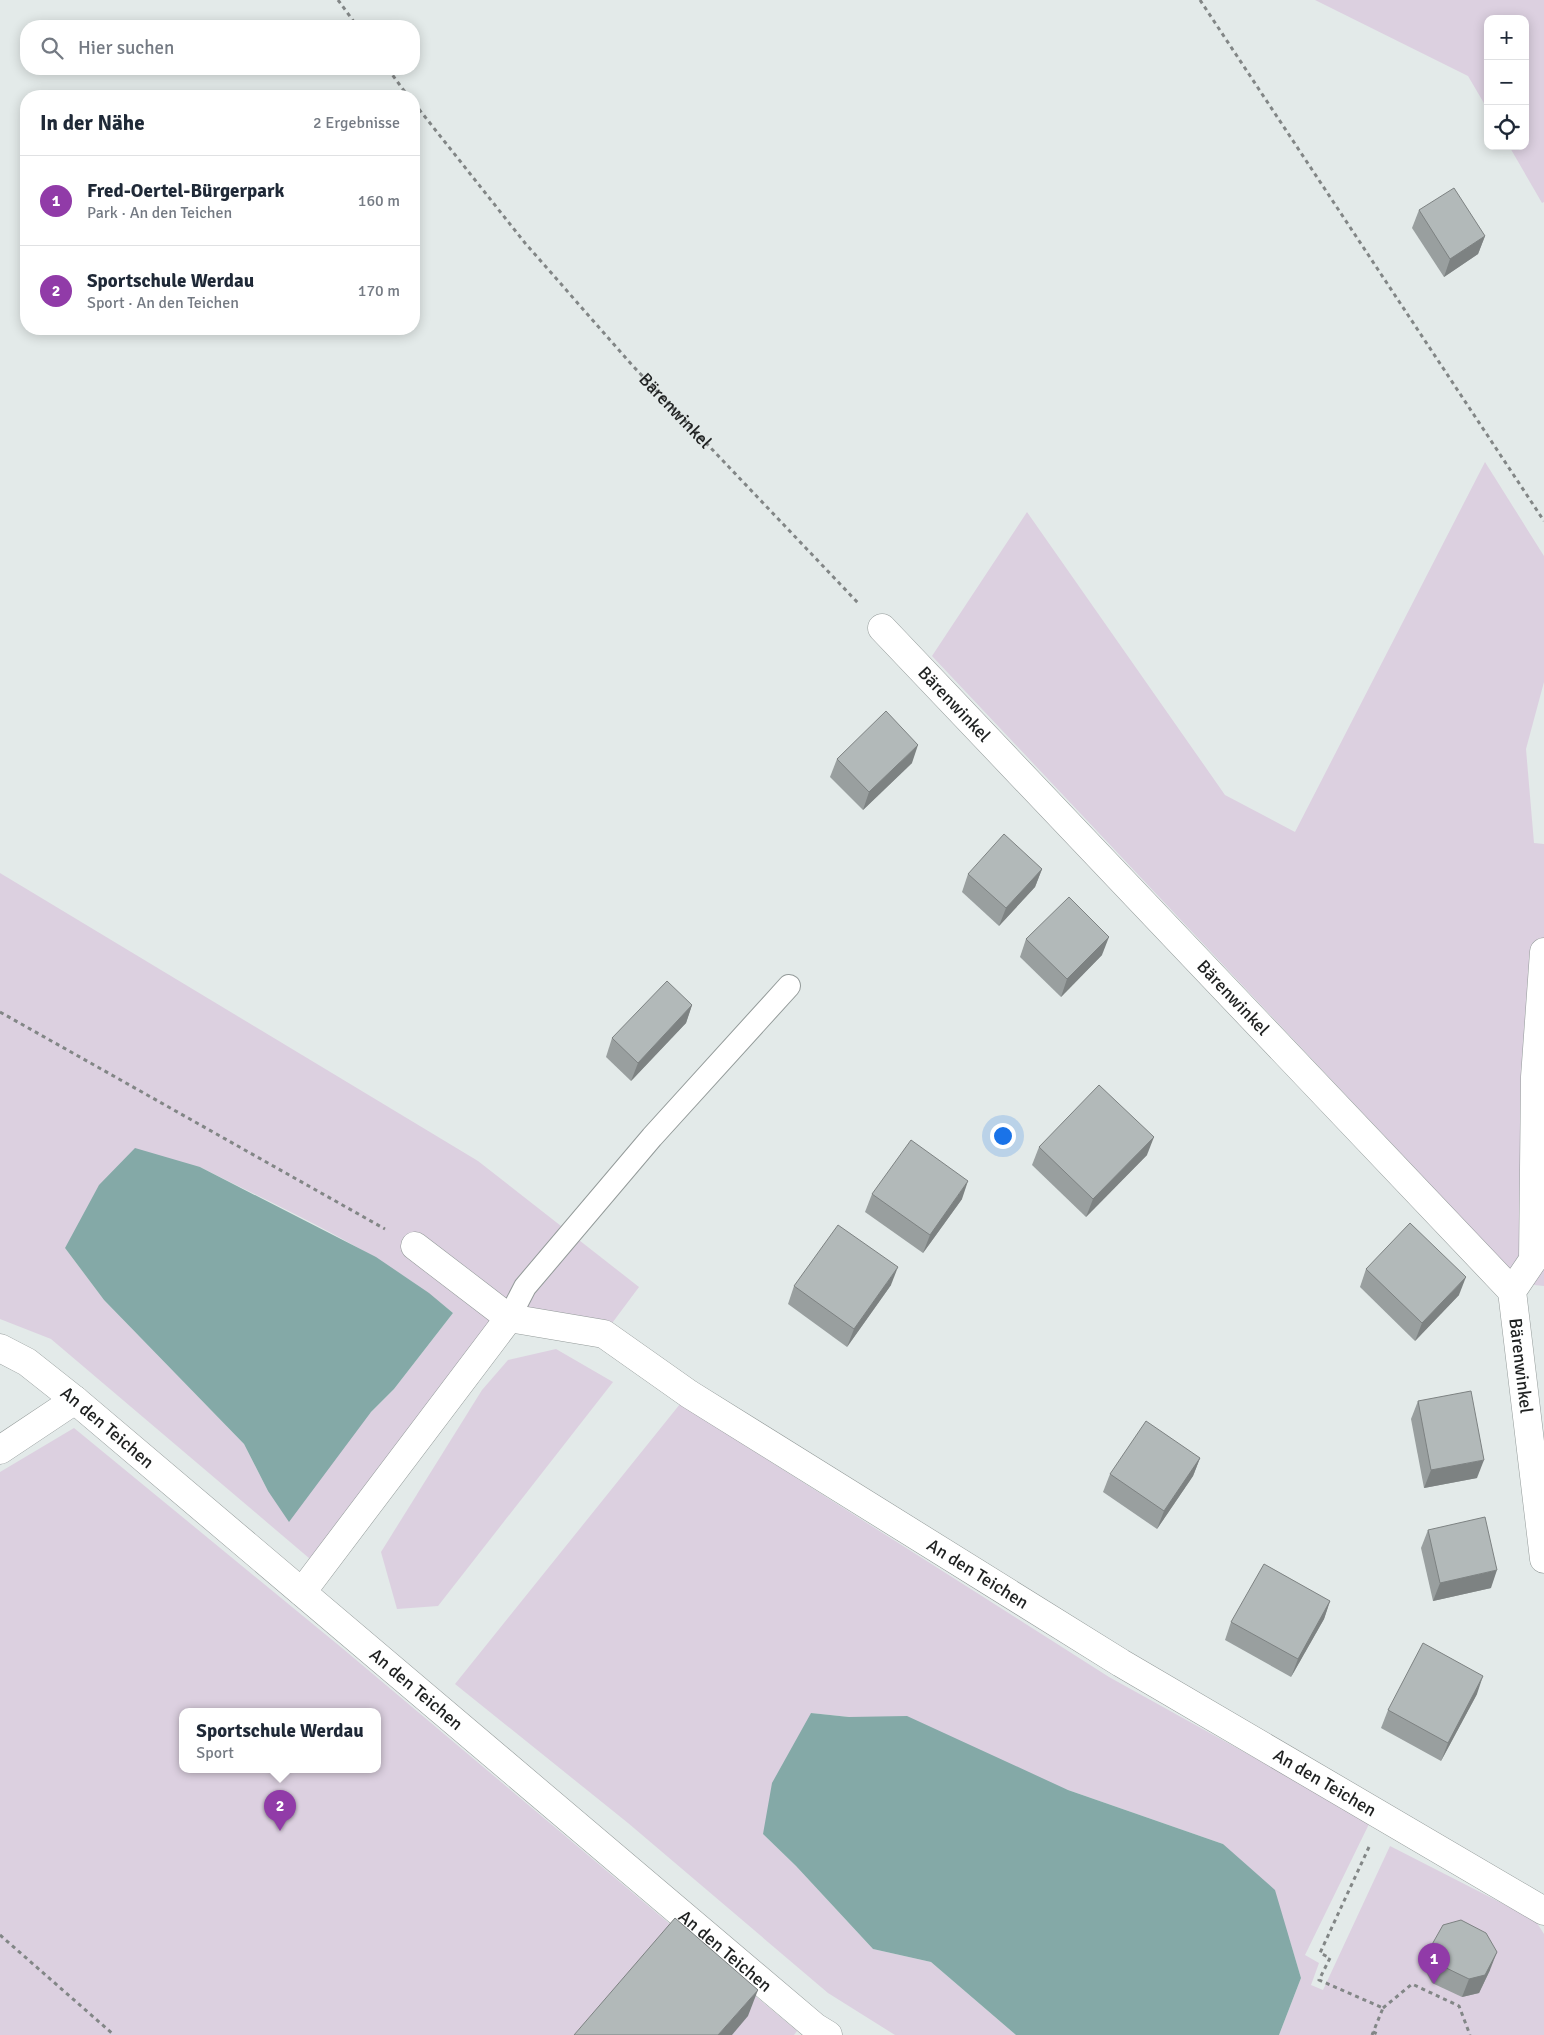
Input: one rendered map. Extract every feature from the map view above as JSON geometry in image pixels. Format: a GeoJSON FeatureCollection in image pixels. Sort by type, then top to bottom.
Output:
{"type":"FeatureCollection","features":[{"type":"Feature","properties":{"kind":"street","name":"Bärenwinkel"},"geometry":{"type":"LineString","coordinates":[[882,628],[1512,1291],[1544,1559]]}},
{"type":"Feature","properties":{"kind":"street"},"geometry":{"type":"LineString","coordinates":[[1512,1291],[1533,1260],[1535,1077],[1544,952]]}},
{"type":"Feature","properties":{"kind":"street","name":"An den Teichen"},"geometry":{"type":"LineString","coordinates":[[415,1246],[508,1318],[604,1334],[689,1394],[1121,1663],[1544,1911]]}},
{"type":"Feature","properties":{"kind":"street"},"geometry":{"type":"LineString","coordinates":[[302,1592],[508,1318]]}},
{"type":"Feature","properties":{"kind":"street","name":"An den Teichen"},"geometry":{"type":"LineString","coordinates":[[0,1348],[27,1362],[75,1400],[815,2027],[828,2035]]}},
{"type":"Feature","properties":{"kind":"street"},"geometry":{"type":"LineString","coordinates":[[0,1450],[75,1400]]}},
{"type":"Feature","properties":{"kind":"lane"},"geometry":{"type":"LineString","coordinates":[[508,1318],[525,1287],[652,1137],[790,986]]}},
{"type":"Feature","properties":{"kind":"path"},"geometry":{"type":"LineString","coordinates":[[338,0],[353,20]]}},
{"type":"Feature","properties":{"kind":"path"},"geometry":{"type":"LineString","coordinates":[[1200,0],[1544,521]]}},
{"type":"Feature","properties":{"kind":"path"},"geometry":{"type":"LineString","coordinates":[[392,75],[404,90]]}},
{"type":"Feature","properties":{"kind":"path","name":"Bärenwinkel"},"geometry":{"type":"LineString","coordinates":[[420,111],[525,243],[626,358],[882,628]]}},
{"type":"Feature","properties":{"kind":"path"},"geometry":{"type":"LineString","coordinates":[[0,1012],[415,1246]]}},
{"type":"Feature","properties":{"kind":"path"},"geometry":{"type":"LineString","coordinates":[[1383,2008],[1320,1980],[1330,1958],[1320,1953],[1384,1817]]}},
{"type":"Feature","properties":{"kind":"path"},"geometry":{"type":"LineString","coordinates":[[0,1935],[114,2035]]}},
{"type":"Feature","properties":{"kind":"path"},"geometry":{"type":"LineString","coordinates":[[1380,2035],[1373,2033],[1383,2008],[1412,1984],[1459,2006],[1470,2035]]}},
{"type":"Feature","properties":{"kind":"shaded area"},"geometry":{"type":"Polygon","coordinates":[[[1315,0],[1544,0],[1544,202],[1542,203],[1511,150],[1529,150],[1529,15],[1484,15],[1484,103],[1468,76],[1315,0]]]}},
{"type":"Feature","properties":{"kind":"shaded area"},"geometry":{"type":"Polygon","coordinates":[[[1485,462],[1544,556],[1544,682],[1526,749],[1534,843],[1544,844],[1544,1286],[1524,1284],[932,656],[1027,512],[1225,795],[1295,832],[1485,462]]]}},
{"type":"Feature","properties":{"kind":"shaded area"},"geometry":{"type":"Polygon","coordinates":[[[0,873],[478,1161],[639,1287],[604,1334],[508,1319],[316,1564],[51,1339],[0,1319],[0,873]],[[200,1167],[65,1248],[104,1300],[244,1444],[268,1491],[371,1412],[394,1389],[453,1313],[424,1290],[363,1251],[299,1216],[200,1167]]]}},
{"type":"Feature","properties":{"kind":"shaded area"},"geometry":{"type":"Polygon","coordinates":[[[556,1349],[613,1382],[438,1606],[397,1609],[381,1552],[482,1390],[508,1360],[556,1349]]]}},
{"type":"Feature","properties":{"kind":"shaded area"},"geometry":{"type":"Polygon","coordinates":[[[680,1404],[1109,1677],[1370,1822],[1305,1955],[1319,1963],[1311,1985],[1323,1990],[1390,1846],[1535,1920],[1544,1934],[1544,2035],[1279,2035],[1301,1978],[1289,1938],[1223,1844],[849,1717],[811,1713],[763,1834],[796,1866],[873,1949],[931,1962],[1016,2035],[895,2035],[828,1993],[628,1823],[455,1684],[680,1404]]]}},
{"type":"Feature","properties":{"kind":"shaded area"},"geometry":{"type":"Polygon","coordinates":[[[74,1428],[342,1648],[797,2031],[794,2035],[0,2035],[0,1472],[74,1428]]]}},
{"type":"Feature","properties":{"kind":"water"},"geometry":{"type":"Polygon","coordinates":[[[135,1148],[200,1167],[376,1257],[429,1293],[453,1313],[394,1389],[371,1412],[289,1522],[268,1491],[244,1444],[104,1300],[65,1248],[99,1185],[135,1148]]]}},
{"type":"Feature","properties":{"kind":"water"},"geometry":{"type":"Polygon","coordinates":[[[811,1713],[849,1717],[907,1716],[1068,1790],[1223,1844],[1275,1890],[1301,1978],[1279,2035],[1016,2035],[931,1962],[873,1949],[796,1866],[763,1834],[772,1783],[811,1713]]]}},
{"type":"Feature","properties":{"kind":"building"},"geometry":{"type":"Polygon","coordinates":[[[1454,188],[1485,236],[1450,259],[1419,210],[1454,188]]]}},
{"type":"Feature","properties":{"kind":"building"},"geometry":{"type":"Polygon","coordinates":[[[886,711],[918,745],[869,792],[837,759],[886,711]]]}},
{"type":"Feature","properties":{"kind":"building"},"geometry":{"type":"Polygon","coordinates":[[[1004,834],[1042,869],[1006,908],[968,874],[1004,834]]]}},
{"type":"Feature","properties":{"kind":"building"},"geometry":{"type":"Polygon","coordinates":[[[1069,897],[1109,937],[1067,979],[1026,939],[1069,897]]]}},
{"type":"Feature","properties":{"kind":"building"},"geometry":{"type":"Polygon","coordinates":[[[667,981],[692,1005],[638,1063],[612,1038],[667,981]]]}},
{"type":"Feature","properties":{"kind":"building"},"geometry":{"type":"Polygon","coordinates":[[[1099,1085],[1154,1137],[1093,1199],[1039,1147],[1099,1085]]]}},
{"type":"Feature","properties":{"kind":"building"},"geometry":{"type":"Polygon","coordinates":[[[911,1140],[968,1181],[930,1235],[872,1194],[911,1140]]]}},
{"type":"Feature","properties":{"kind":"building"},"geometry":{"type":"Polygon","coordinates":[[[1410,1223],[1466,1277],[1422,1323],[1366,1269],[1410,1223]]]}},
{"type":"Feature","properties":{"kind":"building"},"geometry":{"type":"Polygon","coordinates":[[[838,1225],[898,1267],[854,1329],[794,1286],[838,1225]]]}},
{"type":"Feature","properties":{"kind":"building"},"geometry":{"type":"Polygon","coordinates":[[[1471,1391],[1484,1460],[1431,1470],[1418,1401],[1471,1391]]]}},
{"type":"Feature","properties":{"kind":"building"},"geometry":{"type":"Polygon","coordinates":[[[1146,1421],[1200,1458],[1164,1511],[1110,1474],[1146,1421]]]}},
{"type":"Feature","properties":{"kind":"building"},"geometry":{"type":"Polygon","coordinates":[[[1485,1517],[1497,1570],[1440,1583],[1428,1530],[1485,1517]]]}},
{"type":"Feature","properties":{"kind":"building"},"geometry":{"type":"Polygon","coordinates":[[[1264,1564],[1330,1601],[1298,1659],[1231,1622],[1264,1564]]]}},
{"type":"Feature","properties":{"kind":"building"},"geometry":{"type":"Polygon","coordinates":[[[1423,1643],[1483,1676],[1448,1743],[1388,1710],[1423,1643]]]}},
{"type":"Feature","properties":{"kind":"building"},"geometry":{"type":"Polygon","coordinates":[[[675,1918],[758,1990],[718,2035],[574,2035],[675,1918]]]}},
{"type":"Feature","properties":{"kind":"building"},"geometry":{"type":"Polygon","coordinates":[[[1461,1920],[1486,1933],[1497,1952],[1485,1975],[1469,1979],[1438,1964],[1430,1948],[1443,1925],[1461,1920]]]}},
{"type":"Feature","properties":{"kind":"place","name":"Sportschule Werdau"},"geometry":{"type":"Point","coordinates":[280,1831]}},
{"type":"Feature","properties":{"kind":"place","name":"Fred-Oertel-Bürgerpark"},"geometry":{"type":"Point","coordinates":[1434,1984]}}]}
